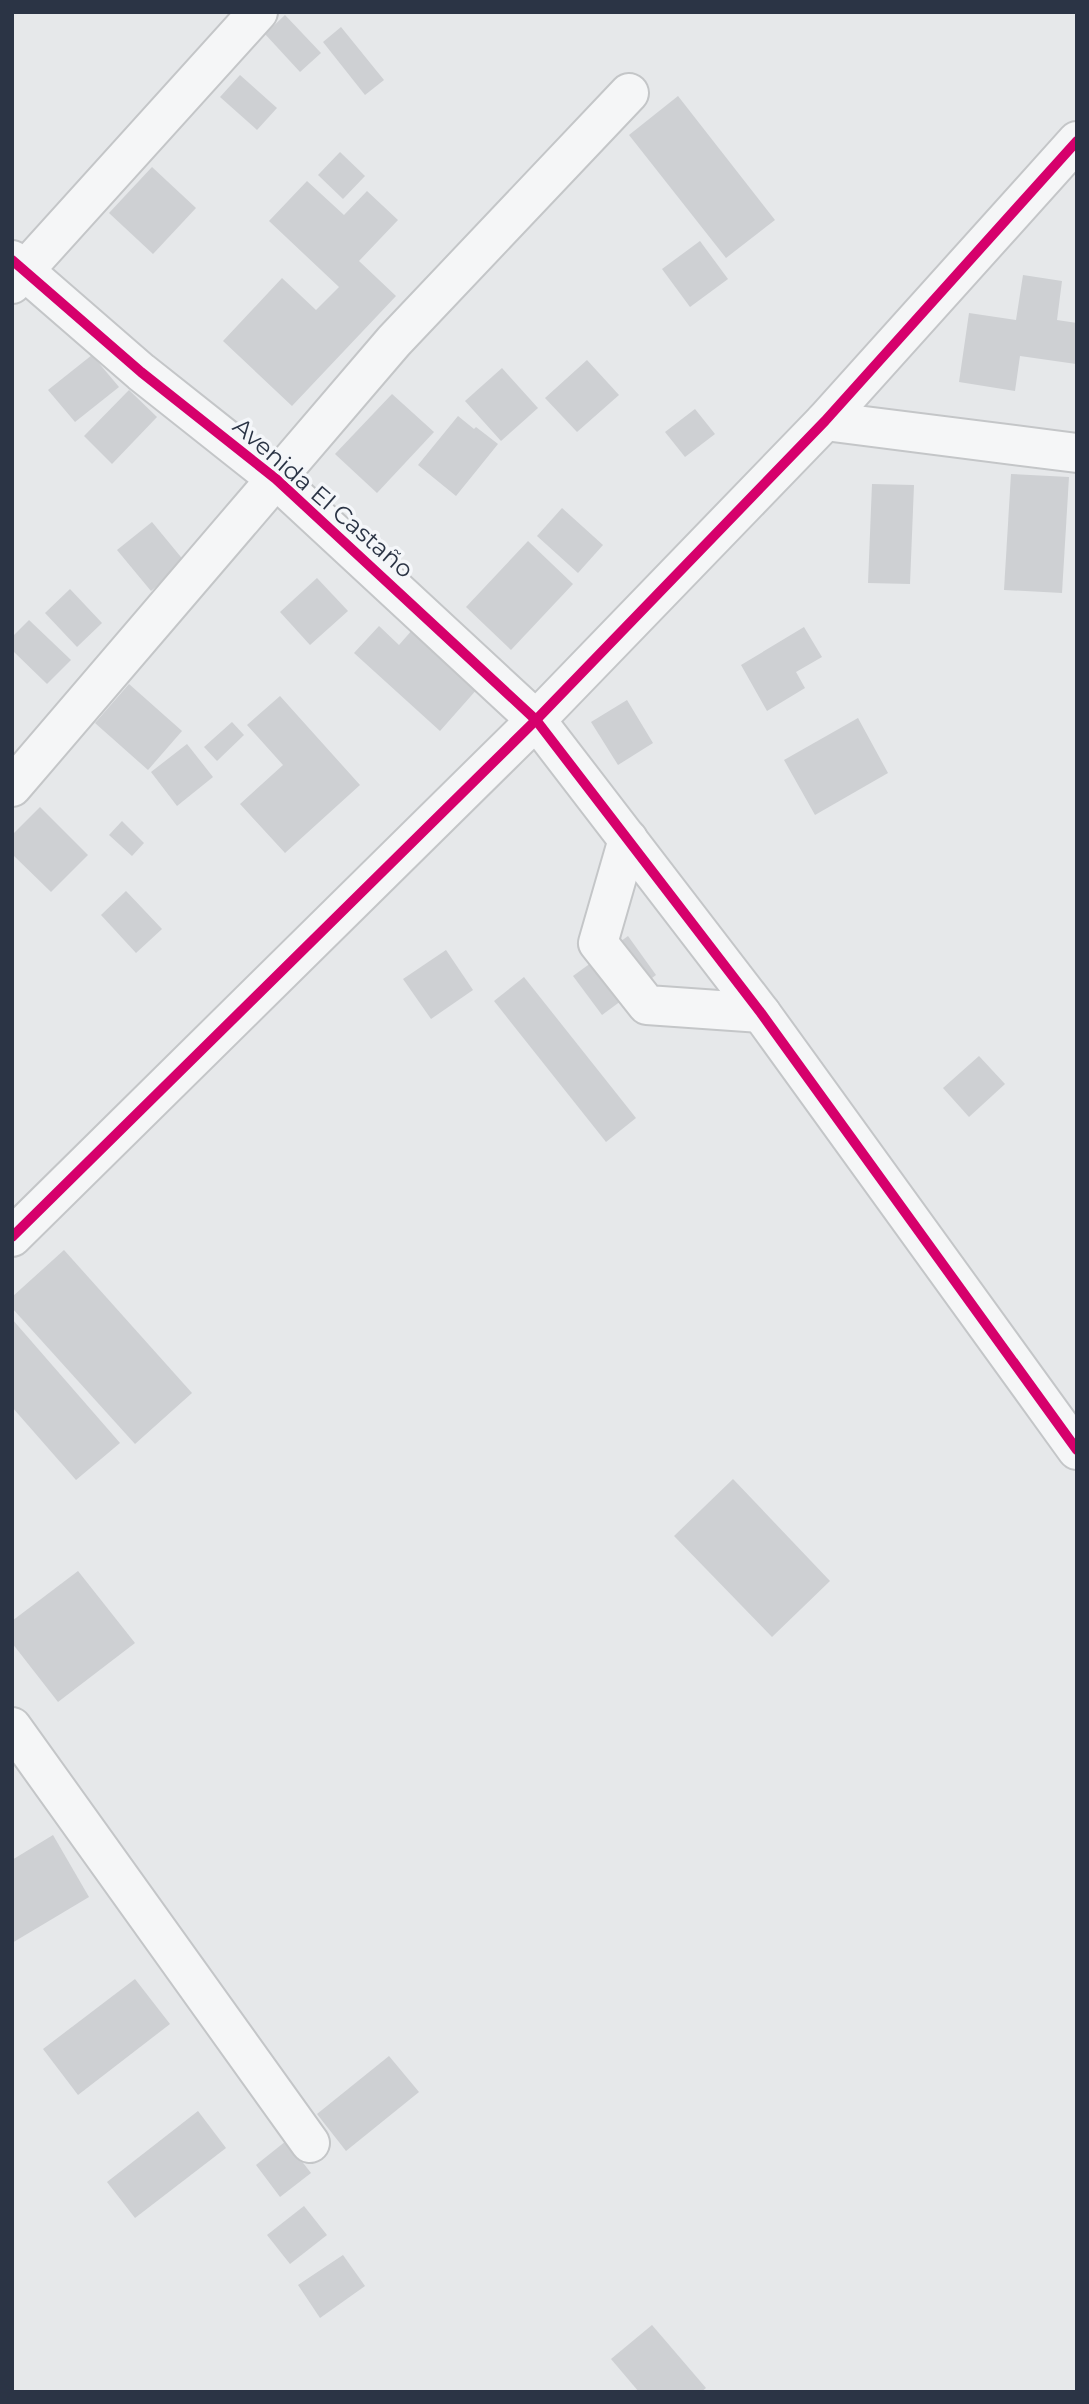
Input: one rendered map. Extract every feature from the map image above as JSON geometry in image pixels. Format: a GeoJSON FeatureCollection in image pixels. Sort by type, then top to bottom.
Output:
{"type":"FeatureCollection","features":[{"type":"Feature","properties":{"kind":"street"},"geometry":{"type":"LineString","coordinates":[[16,271],[258,12]]}},
{"type":"Feature","properties":{"kind":"street"},"geometry":{"type":"LineString","coordinates":[[12,787],[394,341],[629,93]]}},
{"type":"Feature","properties":{"kind":"street"},"geometry":{"type":"LineString","coordinates":[[12,1237],[536,720],[825,421],[1072,155]]}},
{"type":"Feature","properties":{"kind":"street","name":"Avenida El Castaño"},"geometry":{"type":"LineString","coordinates":[[16,271],[276,479],[536,720],[761,1013],[1077,1450]]}},
{"type":"Feature","properties":{"kind":"street"},"geometry":{"type":"LineString","coordinates":[[825,421],[1077,453]]}},
{"type":"Feature","properties":{"kind":"street"},"geometry":{"type":"LineString","coordinates":[[628,839],[598,943],[647,1005],[761,1013]]}},
{"type":"Feature","properties":{"kind":"street"},"geometry":{"type":"LineString","coordinates":[[12,1727],[310,2143]]}},
{"type":"Feature","properties":{"kind":"building"},"geometry":{"type":"Polygon","coordinates":[[[285,15],[321,53],[300,72],[265,34],[285,15]]]}},
{"type":"Feature","properties":{"kind":"building"},"geometry":{"type":"Polygon","coordinates":[[[341,27],[384,80],[365,95],[323,42],[341,27]]]}},
{"type":"Feature","properties":{"kind":"building"},"geometry":{"type":"Polygon","coordinates":[[[240,75],[277,108],[257,130],[220,97],[240,75]]]}},
{"type":"Feature","properties":{"kind":"building"},"geometry":{"type":"Polygon","coordinates":[[[678,96],[775,220],[726,258],[629,135],[678,96]]]}},
{"type":"Feature","properties":{"kind":"building"},"geometry":{"type":"Polygon","coordinates":[[[340,152],[365,176],[343,199],[318,175],[340,152]]]}},
{"type":"Feature","properties":{"kind":"building"},"geometry":{"type":"Polygon","coordinates":[[[152,167],[196,208],[153,254],[109,213],[152,167]]]}},
{"type":"Feature","properties":{"kind":"building"},"geometry":{"type":"Polygon","coordinates":[[[307,181],[344,215],[367,191],[398,220],[359,261],[396,296],[292,406],[223,341],[282,278],[316,310],[339,287],[269,221],[307,181]]]}},
{"type":"Feature","properties":{"kind":"building"},"geometry":{"type":"Polygon","coordinates":[[[700,241],[728,279],[690,307],[662,269],[700,241]]]}},
{"type":"Feature","properties":{"kind":"building"},"geometry":{"type":"Polygon","coordinates":[[[1023,275],[1062,281],[1057,320],[1077,323],[1076,364],[1020,356],[1015,391],[959,382],[969,313],[1016,320],[1023,275]]]}},
{"type":"Feature","properties":{"kind":"building"},"geometry":{"type":"Polygon","coordinates":[[[92,355],[119,387],[75,422],[48,390],[92,355]]]}},
{"type":"Feature","properties":{"kind":"building"},"geometry":{"type":"Polygon","coordinates":[[[587,360],[619,395],[577,432],[545,398],[587,360]]]}},
{"type":"Feature","properties":{"kind":"building"},"geometry":{"type":"Polygon","coordinates":[[[502,368],[538,408],[501,441],[465,401],[502,368]]]}},
{"type":"Feature","properties":{"kind":"building"},"geometry":{"type":"Polygon","coordinates":[[[129,390],[157,417],[112,464],[84,436],[129,390]]]}},
{"type":"Feature","properties":{"kind":"building"},"geometry":{"type":"Polygon","coordinates":[[[392,394],[434,432],[377,493],[335,454],[392,394]]]}},
{"type":"Feature","properties":{"kind":"building"},"geometry":{"type":"Polygon","coordinates":[[[695,409],[715,434],[685,457],[665,432],[695,409]]]}},
{"type":"Feature","properties":{"kind":"building"},"geometry":{"type":"Polygon","coordinates":[[[458,416],[498,444],[456,496],[418,465],[458,416]]]}},
{"type":"Feature","properties":{"kind":"building"},"geometry":{"type":"Polygon","coordinates":[[[1011,474],[1069,477],[1062,593],[1004,590],[1011,474]]]}},
{"type":"Feature","properties":{"kind":"building"},"geometry":{"type":"Polygon","coordinates":[[[872,484],[914,485],[910,584],[868,583],[872,484]]]}},
{"type":"Feature","properties":{"kind":"building"},"geometry":{"type":"Polygon","coordinates":[[[562,508],[603,545],[578,573],[537,536],[562,508]]]}},
{"type":"Feature","properties":{"kind":"building"},"geometry":{"type":"Polygon","coordinates":[[[152,522],[185,562],[151,591],[117,550],[152,522]]]}},
{"type":"Feature","properties":{"kind":"building"},"geometry":{"type":"Polygon","coordinates":[[[528,541],[573,584],[511,650],[466,607],[528,541]]]}},
{"type":"Feature","properties":{"kind":"building"},"geometry":{"type":"Polygon","coordinates":[[[317,578],[348,611],[310,645],[280,612],[317,578]]]}},
{"type":"Feature","properties":{"kind":"building"},"geometry":{"type":"Polygon","coordinates":[[[70,589],[102,623],[77,647],[45,613],[70,589]]]}},
{"type":"Feature","properties":{"kind":"building"},"geometry":{"type":"Polygon","coordinates":[[[29,620],[71,660],[47,684],[12,650],[12,637],[29,620]]]}},
{"type":"Feature","properties":{"kind":"building"},"geometry":{"type":"Polygon","coordinates":[[[379,626],[399,645],[413,629],[478,688],[440,731],[354,653],[379,626]]]}},
{"type":"Feature","properties":{"kind":"building"},"geometry":{"type":"Polygon","coordinates":[[[804,627],[822,657],[796,672],[805,688],[767,711],[741,665],[804,627]]]}},
{"type":"Feature","properties":{"kind":"building"},"geometry":{"type":"Polygon","coordinates":[[[129,684],[182,731],[148,770],[95,723],[129,684]]]}},
{"type":"Feature","properties":{"kind":"building"},"geometry":{"type":"Polygon","coordinates":[[[280,696],[360,785],[285,853],[240,804],[283,765],[247,725],[280,696]]]}},
{"type":"Feature","properties":{"kind":"building"},"geometry":{"type":"Polygon","coordinates":[[[627,700],[653,743],[618,765],[591,722],[627,700]]]}},
{"type":"Feature","properties":{"kind":"building"},"geometry":{"type":"Polygon","coordinates":[[[858,718],[888,773],[815,815],[784,760],[858,718]]]}},
{"type":"Feature","properties":{"kind":"building"},"geometry":{"type":"Polygon","coordinates":[[[232,722],[244,735],[217,761],[204,747],[232,722]]]}},
{"type":"Feature","properties":{"kind":"building"},"geometry":{"type":"Polygon","coordinates":[[[187,744],[213,777],[177,806],[151,772],[187,744]]]}},
{"type":"Feature","properties":{"kind":"building"},"geometry":{"type":"Polygon","coordinates":[[[40,807],[88,855],[51,892],[12,854],[12,835],[40,807]]]}},
{"type":"Feature","properties":{"kind":"building"},"geometry":{"type":"Polygon","coordinates":[[[122,821],[144,843],[132,856],[109,835],[122,821]]]}},
{"type":"Feature","properties":{"kind":"building"},"geometry":{"type":"Polygon","coordinates":[[[126,891],[162,929],[136,953],[101,915],[126,891]]]}},
{"type":"Feature","properties":{"kind":"building"},"geometry":{"type":"Polygon","coordinates":[[[628,936],[656,975],[602,1015],[573,976],[628,936]]]}},
{"type":"Feature","properties":{"kind":"building"},"geometry":{"type":"Polygon","coordinates":[[[446,950],[473,990],[431,1019],[403,979],[446,950]]]}},
{"type":"Feature","properties":{"kind":"building"},"geometry":{"type":"Polygon","coordinates":[[[524,977],[636,1118],[606,1142],[494,1001],[524,977]]]}},
{"type":"Feature","properties":{"kind":"building"},"geometry":{"type":"Polygon","coordinates":[[[979,1056],[1005,1084],[969,1117],[943,1088],[979,1056]]]}},
{"type":"Feature","properties":{"kind":"building"},"geometry":{"type":"Polygon","coordinates":[[[64,1250],[192,1393],[135,1444],[12,1308],[12,1297],[64,1250]]]}},
{"type":"Feature","properties":{"kind":"building"},"geometry":{"type":"Polygon","coordinates":[[[12,1319],[120,1443],[76,1480],[12,1407],[12,1319]]]}},
{"type":"Feature","properties":{"kind":"building"},"geometry":{"type":"Polygon","coordinates":[[[733,1479],[830,1581],[772,1637],[674,1536],[733,1479]]]}},
{"type":"Feature","properties":{"kind":"building"},"geometry":{"type":"Polygon","coordinates":[[[78,1571],[135,1643],[58,1702],[12,1643],[12,1621],[78,1571]]]}},
{"type":"Feature","properties":{"kind":"building"},"geometry":{"type":"Polygon","coordinates":[[[53,1835],[89,1897],[12,1943],[12,1860],[53,1835]]]}},
{"type":"Feature","properties":{"kind":"building"},"geometry":{"type":"Polygon","coordinates":[[[135,1979],[170,2024],[78,2095],[43,2049],[135,1979]]]}},
{"type":"Feature","properties":{"kind":"building"},"geometry":{"type":"Polygon","coordinates":[[[389,2056],[419,2092],[346,2151],[317,2114],[389,2056]]]}},
{"type":"Feature","properties":{"kind":"building"},"geometry":{"type":"Polygon","coordinates":[[[198,2111],[226,2148],[135,2218],[107,2182],[198,2111]]]}},
{"type":"Feature","properties":{"kind":"building"},"geometry":{"type":"Polygon","coordinates":[[[286,2141],[311,2173],[280,2197],[256,2165],[286,2141]]]}},
{"type":"Feature","properties":{"kind":"building"},"geometry":{"type":"Polygon","coordinates":[[[304,2206],[327,2235],[290,2264],[267,2235],[304,2206]]]}},
{"type":"Feature","properties":{"kind":"building"},"geometry":{"type":"Polygon","coordinates":[[[343,2255],[365,2286],[320,2318],[298,2285],[343,2255]]]}},
{"type":"Feature","properties":{"kind":"building"},"geometry":{"type":"Polygon","coordinates":[[[652,2325],[706,2388],[701,2392],[639,2392],[611,2359],[652,2325]]]}},
{"type":"Feature","properties":{"kind":"cycle path"},"geometry":{"type":"LineString","coordinates":[[12,1237],[536,720],[825,421],[1077,141]]}},
{"type":"Feature","properties":{"kind":"cycle path"},"geometry":{"type":"LineString","coordinates":[[12,260],[141,372],[276,479],[536,720],[761,1013],[1077,1450]]}}]}
